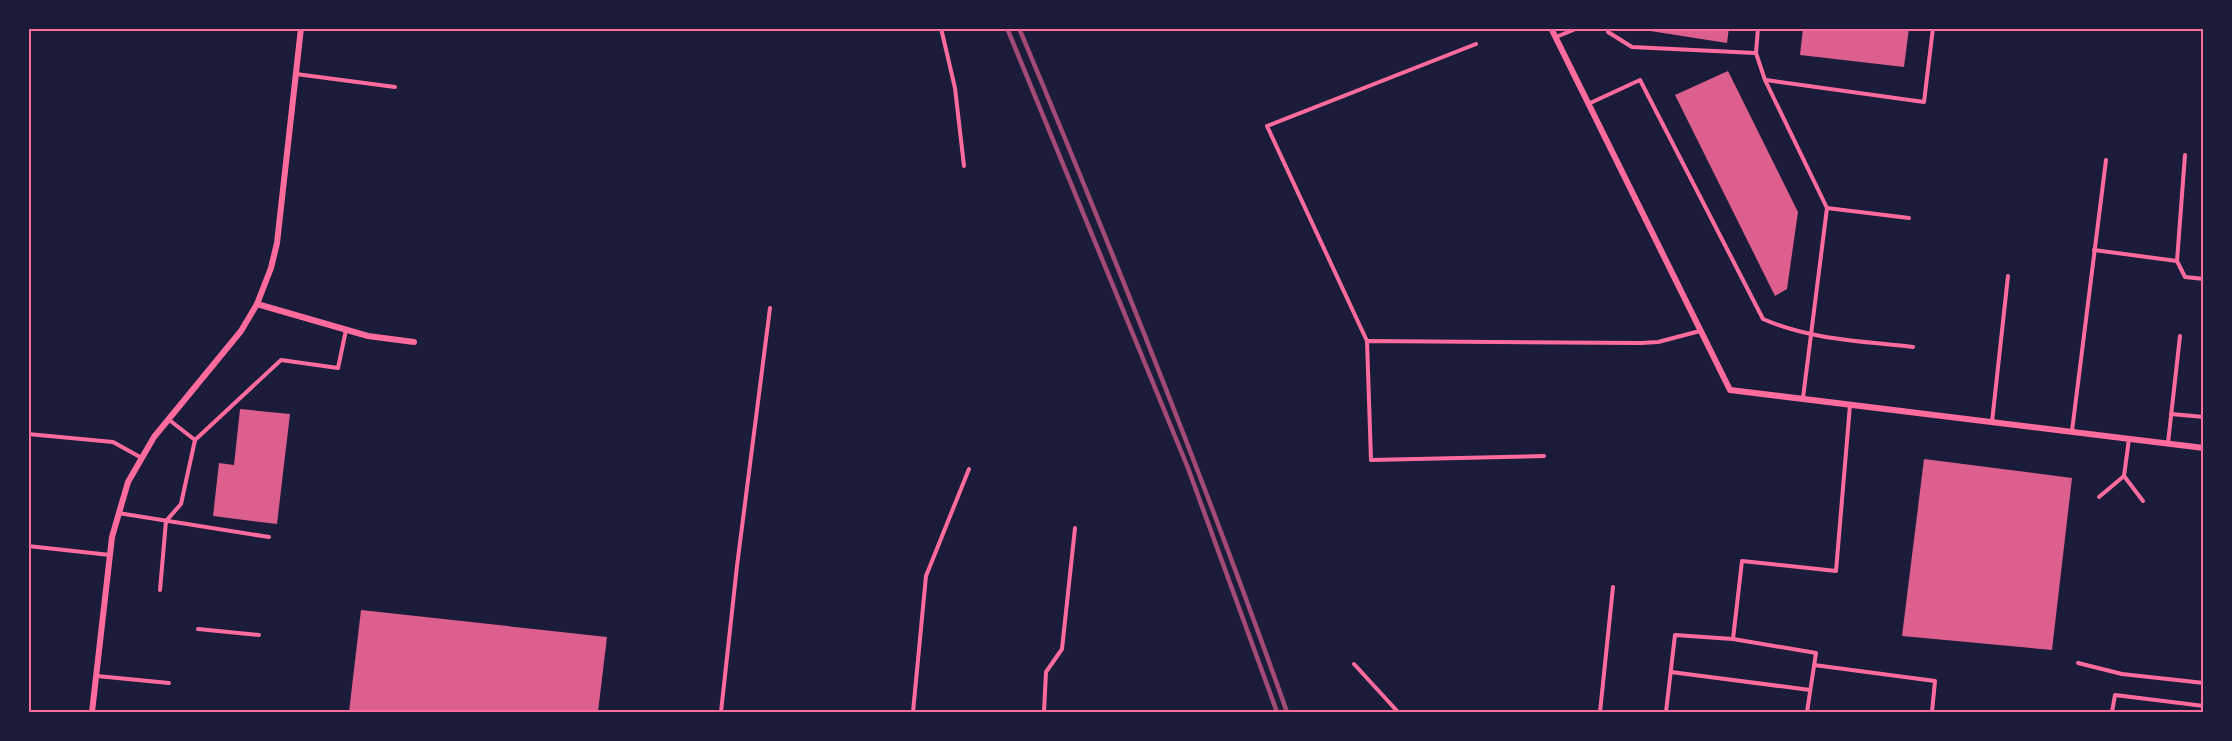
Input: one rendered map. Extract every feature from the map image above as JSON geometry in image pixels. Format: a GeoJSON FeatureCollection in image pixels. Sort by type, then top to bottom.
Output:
{"type":"FeatureCollection","features":[{"type":"Feature","properties":{"kind":"street"},"geometry":{"type":"LineString","coordinates":[[92,712],[110,555],[117,513],[128,482],[140,457],[168,419],[235,339],[257,304],[271,268],[277,243],[301,28]]}},
{"type":"Feature","properties":{"kind":"street"},"geometry":{"type":"LineString","coordinates":[[1551,28],[1730,390],[2204,448]]}},
{"type":"Feature","properties":{"kind":"street"},"geometry":{"type":"LineString","coordinates":[[257,304],[368,336],[414,342]]}},
{"type":"Feature","properties":{"kind":"lane"},"geometry":{"type":"LineString","coordinates":[[941,28],[955,88],[964,166]]}},
{"type":"Feature","properties":{"kind":"lane"},"geometry":{"type":"LineString","coordinates":[[1556,38],[1578,28]]}},
{"type":"Feature","properties":{"kind":"lane"},"geometry":{"type":"LineString","coordinates":[[1608,28],[1608,32],[1632,47],[1756,52]]}},
{"type":"Feature","properties":{"kind":"lane"},"geometry":{"type":"LineString","coordinates":[[1758,28],[1756,52],[1765,80],[1827,208],[1803,399]]}},
{"type":"Feature","properties":{"kind":"lane"},"geometry":{"type":"LineString","coordinates":[[1765,80],[1924,102],[1933,28]]}},
{"type":"Feature","properties":{"kind":"lane"},"geometry":{"type":"LineString","coordinates":[[1476,44],[1267,126],[1367,341],[1371,460],[1544,456]]}},
{"type":"Feature","properties":{"kind":"lane"},"geometry":{"type":"LineString","coordinates":[[296,74],[394,87]]}},
{"type":"Feature","properties":{"kind":"lane"},"geometry":{"type":"LineString","coordinates":[[1588,104],[1640,80],[1763,319],[1784,328],[1811,335],[1913,347]]}},
{"type":"Feature","properties":{"kind":"lane"},"geometry":{"type":"LineString","coordinates":[[2185,155],[2177,261],[2186,277],[2204,279]]}},
{"type":"Feature","properties":{"kind":"lane"},"geometry":{"type":"LineString","coordinates":[[2072,432],[2106,160]]}},
{"type":"Feature","properties":{"kind":"lane"},"geometry":{"type":"LineString","coordinates":[[1827,208],[1909,218]]}},
{"type":"Feature","properties":{"kind":"lane"},"geometry":{"type":"LineString","coordinates":[[2094,250],[2177,261]]}},
{"type":"Feature","properties":{"kind":"lane"},"geometry":{"type":"LineString","coordinates":[[1992,422],[2008,276]]}},
{"type":"Feature","properties":{"kind":"lane"},"geometry":{"type":"LineString","coordinates":[[721,712],[770,308]]}},
{"type":"Feature","properties":{"kind":"lane"},"geometry":{"type":"LineString","coordinates":[[160,590],[166,521],[181,504],[195,440],[281,360],[338,368],[346,330]]}},
{"type":"Feature","properties":{"kind":"lane"},"geometry":{"type":"LineString","coordinates":[[1367,341],[1641,343],[1658,342],[1701,331]]}},
{"type":"Feature","properties":{"kind":"lane"},"geometry":{"type":"LineString","coordinates":[[2168,444],[2180,336]]}},
{"type":"Feature","properties":{"kind":"lane"},"geometry":{"type":"LineString","coordinates":[[1733,639],[1742,561],[1836,571],[1850,405]]}},
{"type":"Feature","properties":{"kind":"lane"},"geometry":{"type":"LineString","coordinates":[[2172,414],[2204,417]]}},
{"type":"Feature","properties":{"kind":"lane"},"geometry":{"type":"LineString","coordinates":[[168,419],[195,440]]}},
{"type":"Feature","properties":{"kind":"lane"},"geometry":{"type":"LineString","coordinates":[[28,434],[113,442],[140,457]]}},
{"type":"Feature","properties":{"kind":"lane"},"geometry":{"type":"LineString","coordinates":[[2128,439],[2124,476],[2143,501]]}},
{"type":"Feature","properties":{"kind":"lane"},"geometry":{"type":"LineString","coordinates":[[913,712],[926,576],[969,469]]}},
{"type":"Feature","properties":{"kind":"lane"},"geometry":{"type":"LineString","coordinates":[[2099,497],[2124,476]]}},
{"type":"Feature","properties":{"kind":"lane"},"geometry":{"type":"LineString","coordinates":[[117,513],[269,537]]}},
{"type":"Feature","properties":{"kind":"lane"},"geometry":{"type":"LineString","coordinates":[[1044,712],[1046,672],[1062,650],[1075,528]]}},
{"type":"Feature","properties":{"kind":"lane"},"geometry":{"type":"LineString","coordinates":[[28,546],[110,555]]}},
{"type":"Feature","properties":{"kind":"lane"},"geometry":{"type":"LineString","coordinates":[[1600,712],[1613,587]]}},
{"type":"Feature","properties":{"kind":"lane"},"geometry":{"type":"LineString","coordinates":[[198,629],[259,635]]}},
{"type":"Feature","properties":{"kind":"lane"},"geometry":{"type":"LineString","coordinates":[[1666,712],[1675,635],[1733,639],[1816,653],[1807,712]]}},
{"type":"Feature","properties":{"kind":"lane"},"geometry":{"type":"LineString","coordinates":[[2078,663],[2122,674],[2204,683]]}},
{"type":"Feature","properties":{"kind":"lane"},"geometry":{"type":"LineString","coordinates":[[1354,664],[1398,712]]}},
{"type":"Feature","properties":{"kind":"lane"},"geometry":{"type":"LineString","coordinates":[[1814,664],[1935,681],[1932,712]]}},
{"type":"Feature","properties":{"kind":"lane"},"geometry":{"type":"LineString","coordinates":[[1671,672],[1810,690]]}},
{"type":"Feature","properties":{"kind":"lane"},"geometry":{"type":"LineString","coordinates":[[96,676],[169,683]]}},
{"type":"Feature","properties":{"kind":"lane"},"geometry":{"type":"LineString","coordinates":[[2112,712],[2115,695],[2204,706]]}},
{"type":"Feature","properties":{"kind":"building"},"geometry":{"type":"Polygon","coordinates":[[[1631,28],[1729,28],[1727,43],[1631,28]]]}},
{"type":"Feature","properties":{"kind":"building"},"geometry":{"type":"Polygon","coordinates":[[[1803,28],[1909,28],[1904,67],[1800,55],[1803,28]]]}},
{"type":"Feature","properties":{"kind":"building"},"geometry":{"type":"Polygon","coordinates":[[[1728,71],[1798,212],[1787,289],[1775,296],[1675,95],[1728,71]]]}},
{"type":"Feature","properties":{"kind":"building"},"geometry":{"type":"Polygon","coordinates":[[[240,409],[290,414],[277,524],[213,516],[219,463],[234,465],[240,409]]]}},
{"type":"Feature","properties":{"kind":"building"},"geometry":{"type":"Polygon","coordinates":[[[1924,459],[2072,478],[2052,650],[1902,636],[1924,459]]]}},
{"type":"Feature","properties":{"kind":"building"},"geometry":{"type":"Polygon","coordinates":[[[361,610],[607,637],[598,712],[349,712],[361,610]]]}},
{"type":"Feature","properties":{"kind":"railway"},"geometry":{"type":"LineString","coordinates":[[1007,28],[1188,468],[1277,712]]}},
{"type":"Feature","properties":{"kind":"railway"},"geometry":{"type":"LineString","coordinates":[[1019,28],[1158,368],[1287,712]]}}]}
